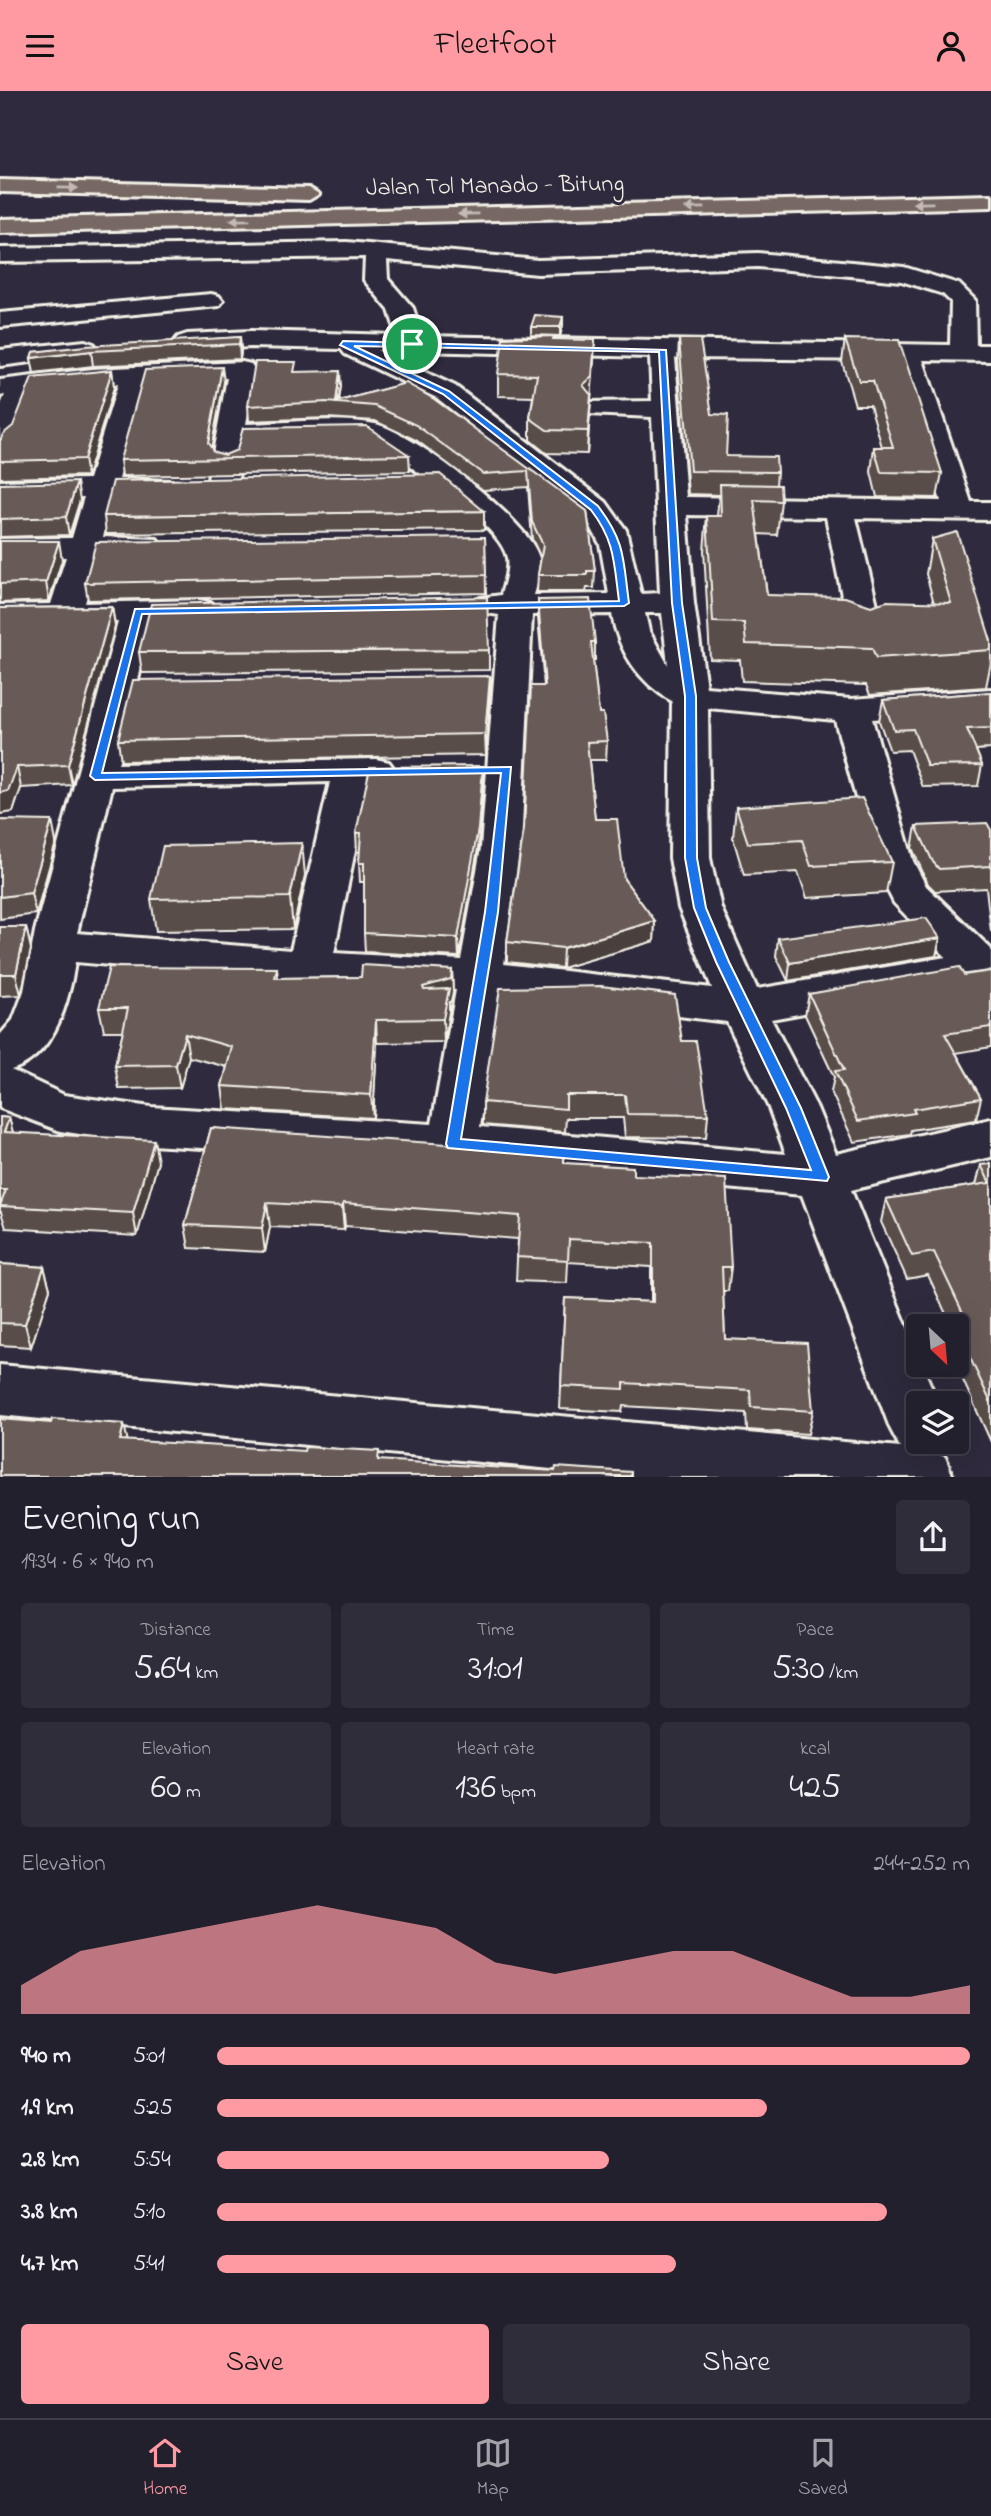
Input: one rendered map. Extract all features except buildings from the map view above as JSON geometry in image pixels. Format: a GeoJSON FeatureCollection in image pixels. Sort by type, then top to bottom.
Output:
{"type":"FeatureCollection","features":[{"type":"Feature","properties":{"kind":"highway","name":"Jalan Tol Manado - Bitung"},"geometry":{"type":"LineString","coordinates":[[0,206],[991,182]]}},
{"type":"Feature","properties":{"kind":"highway"},"geometry":{"type":"LineString","coordinates":[[0,186],[323,194]]}},
{"type":"Feature","properties":{"kind":"highway"},"geometry":{"type":"LineString","coordinates":[[378,195],[405,196]]}},
{"type":"Feature","properties":{"kind":"highway","name":"Jalan Tol Manado - Bitung"},"geometry":{"type":"LineString","coordinates":[[0,226],[991,201]]}},
{"type":"Feature","properties":{"kind":"street"},"geometry":{"type":"LineString","coordinates":[[0,255],[346,249],[538,267],[758,260],[904,274],[951,289],[963,300],[964,352]]}},
{"type":"Feature","properties":{"kind":"street"},"geometry":{"type":"LineString","coordinates":[[376,251],[376,281],[401,308],[412,344]]}},
{"type":"Feature","properties":{"kind":"street"},"geometry":{"type":"LineString","coordinates":[[0,320],[211,301]]}},
{"type":"Feature","properties":{"kind":"street"},"geometry":{"type":"LineString","coordinates":[[163,343],[251,339],[662,350],[991,353]]}},
{"type":"Feature","properties":{"kind":"street"},"geometry":{"type":"LineString","coordinates":[[0,490],[236,485],[230,433],[251,339]]}},
{"type":"Feature","properties":{"kind":"street"},"geometry":{"type":"LineString","coordinates":[[343,343],[446,392],[595,508],[611,530],[617,544],[624,603],[632,631],[651,667],[666,683],[691,696],[851,710],[991,700]]}},
{"type":"Feature","properties":{"kind":"street"},"geometry":{"type":"LineString","coordinates":[[0,358],[112,347]]}},
{"type":"Feature","properties":{"kind":"street"},"geometry":{"type":"LineString","coordinates":[[662,350],[677,603],[691,696],[691,858],[700,908],[743,1008],[793,1108],[906,1397]]}},
{"type":"Feature","properties":{"kind":"street"},"geometry":{"type":"LineString","coordinates":[[907,351],[959,512]]}},
{"type":"Feature","properties":{"kind":"street"},"geometry":{"type":"LineString","coordinates":[[0,442],[11,386],[134,375],[242,370]]}},
{"type":"Feature","properties":{"kind":"street"},"geometry":{"type":"LineString","coordinates":[[65,614],[134,375]]}},
{"type":"Feature","properties":{"kind":"street"},"geometry":{"type":"LineString","coordinates":[[598,408],[665,409]]}},
{"type":"Feature","properties":{"kind":"street"},"geometry":{"type":"LineString","coordinates":[[230,433],[374,432],[390,439],[444,481],[482,506],[516,542],[523,557],[516,605],[498,683],[507,769],[494,899],[453,1144]]}},
{"type":"Feature","properties":{"kind":"street"},"geometry":{"type":"LineString","coordinates":[[402,481],[444,481]]}},
{"type":"Feature","properties":{"kind":"street"},"geometry":{"type":"LineString","coordinates":[[670,506],[991,511]]}},
{"type":"Feature","properties":{"kind":"street"},"geometry":{"type":"LineString","coordinates":[[839,509],[866,630]]}},
{"type":"Feature","properties":{"kind":"street"},"geometry":{"type":"LineString","coordinates":[[474,542],[516,542]]}},
{"type":"Feature","properties":{"kind":"street"},"geometry":{"type":"LineString","coordinates":[[0,548],[182,546]]}},
{"type":"Feature","properties":{"kind":"street"},"geometry":{"type":"LineString","coordinates":[[462,606],[677,603]]}},
{"type":"Feature","properties":{"kind":"street"},"geometry":{"type":"LineString","coordinates":[[0,615],[233,610]]}},
{"type":"Feature","properties":{"kind":"street"},"geometry":{"type":"LineString","coordinates":[[0,1056],[19,1046],[34,1024],[46,992],[95,776],[134,687],[138,611]]}},
{"type":"Feature","properties":{"kind":"street"},"geometry":{"type":"LineString","coordinates":[[851,710],[893,861],[909,893],[986,965]]}},
{"type":"Feature","properties":{"kind":"street"},"geometry":{"type":"LineString","coordinates":[[468,770],[507,769]]}},
{"type":"Feature","properties":{"kind":"street"},"geometry":{"type":"LineString","coordinates":[[95,776],[416,770]]}},
{"type":"Feature","properties":{"kind":"street"},"geometry":{"type":"LineString","coordinates":[[309,967],[352,771]]}},
{"type":"Feature","properties":{"kind":"street"},"geometry":{"type":"LineString","coordinates":[[41,826],[82,824]]}},
{"type":"Feature","properties":{"kind":"street"},"geometry":{"type":"LineString","coordinates":[[14,933],[309,967],[479,976],[743,1008],[986,965]]}},
{"type":"Feature","properties":{"kind":"street"},"geometry":{"type":"LineString","coordinates":[[0,1084],[23,1099],[60,1113],[151,1126],[453,1144],[822,1177],[991,1138]]}},
{"type":"Feature","properties":{"kind":"street"},"geometry":{"type":"LineString","coordinates":[[0,1390],[924,1476]]}},
{"type":"Feature","properties":{"kind":"street"},"geometry":{"type":"LineString","coordinates":[[930,1454],[939,1476]]}},
{"type":"Feature","properties":{"kind":"route"},"geometry":{"type":"LineString","coordinates":[[343,343],[412,344],[662,350],[677,603],[691,696],[691,858],[700,908],[722,962],[793,1108],[822,1177],[453,1144],[479,976],[492,912],[501,848],[507,769],[95,776],[138,611],[624,603],[617,544],[611,530],[595,508],[446,392],[343,343]]}}]}
